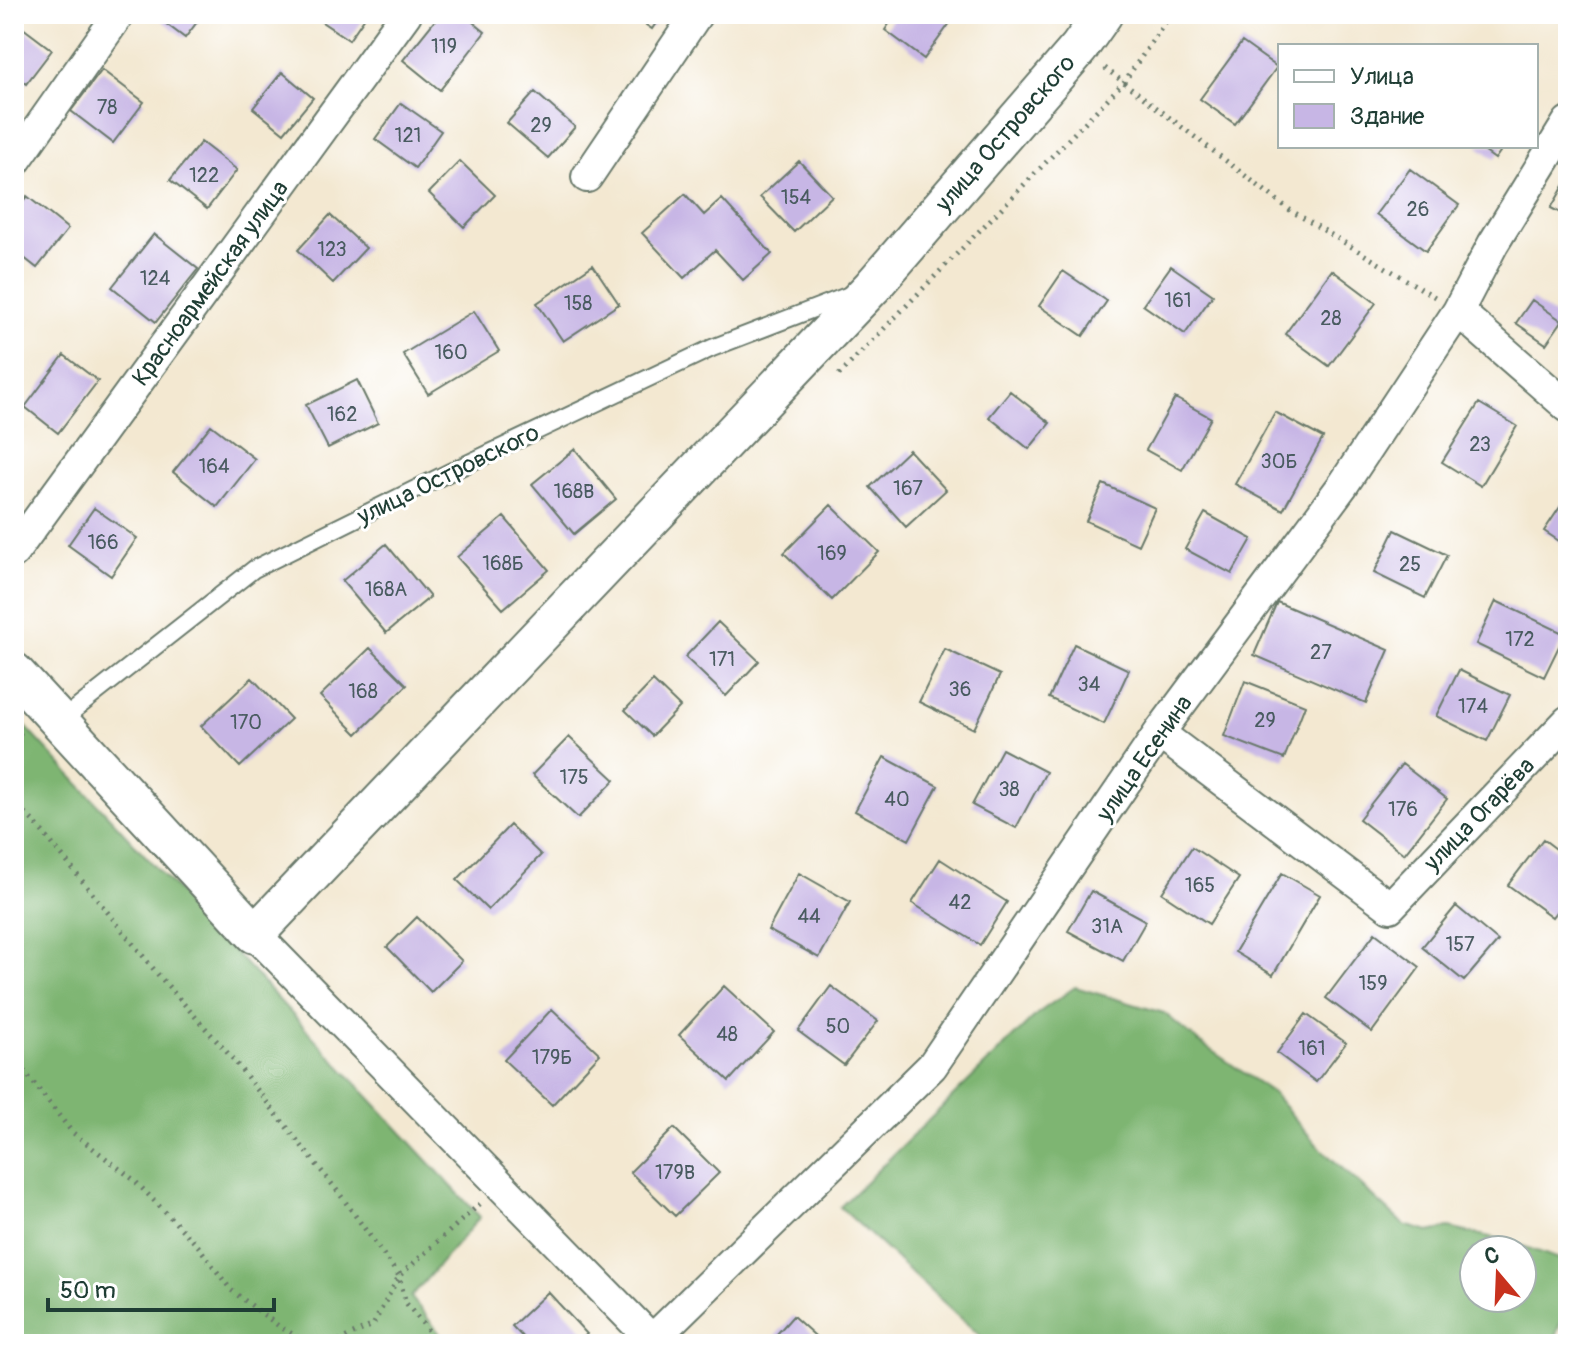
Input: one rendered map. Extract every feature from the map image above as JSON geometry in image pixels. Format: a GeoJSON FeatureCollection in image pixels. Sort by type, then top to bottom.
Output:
{"type":"FeatureCollection","features":[{"type":"Feature","properties":{"kind":"street"},"geometry":{"type":"LineString","coordinates":[[14,163],[119,14]]}},
{"type":"Feature","properties":{"kind":"street","name":"Красноармейская улица"},"geometry":{"type":"LineString","coordinates":[[14,552],[406,14]]}},
{"type":"Feature","properties":{"kind":"street"},"geometry":{"type":"LineString","coordinates":[[587,177],[697,14]]}},
{"type":"Feature","properties":{"kind":"street","name":"улица Островского"},"geometry":{"type":"LineString","coordinates":[[255,934],[872,287],[1079,48],[1103,14]]}},
{"type":"Feature","properties":{"kind":"street","name":"улица Есенина"},"geometry":{"type":"LineString","coordinates":[[501,1185],[652,1340],[932,1066],[1159,733],[1343,485],[1458,311],[1493,244],[1568,122]]}},
{"type":"Feature","properties":{"kind":"street"},"geometry":{"type":"LineString","coordinates":[[1458,311],[1568,407]]}},
{"type":"Feature","properties":{"kind":"street"},"geometry":{"type":"LineString","coordinates":[[14,672],[255,934],[501,1185]]}},
{"type":"Feature","properties":{"kind":"street","name":"улица Огарёва"},"geometry":{"type":"LineString","coordinates":[[1159,733],[1390,907],[1568,721]]}},
{"type":"Feature","properties":{"kind":"lane","name":"улица Островского"},"geometry":{"type":"LineString","coordinates":[[59,722],[254,569],[712,348],[872,287]]}},
{"type":"Feature","properties":{"kind":"path"},"geometry":{"type":"LineString","coordinates":[[1079,48],[1290,210],[1458,311]]}},
{"type":"Feature","properties":{"kind":"path"},"geometry":{"type":"LineString","coordinates":[[14,802],[37,825],[160,977],[232,1058],[339,1193],[399,1276],[406,1303],[439,1344]]}},
{"type":"Feature","properties":{"kind":"path"},"geometry":{"type":"LineString","coordinates":[[14,1058],[72,1132],[134,1180],[198,1246],[231,1290],[280,1327],[310,1344]]}},
{"type":"Feature","properties":{"kind":"path"},"geometry":{"type":"LineString","coordinates":[[331,1344],[373,1325],[399,1276],[501,1185]]}},
{"type":"Feature","properties":{"kind":"green space"},"geometry":{"type":"Polygon","coordinates":[[[14,714],[480,1217],[411,1297],[448,1344],[35,1344],[14,1333],[14,714]]]}},
{"type":"Feature","properties":{"kind":"green space"},"geometry":{"type":"Polygon","coordinates":[[[1075,987],[1164,1013],[1199,1042],[1273,1093],[1318,1146],[1404,1225],[1429,1232],[1449,1228],[1476,1234],[1458,1234],[1458,1314],[1538,1314],[1538,1252],[1568,1262],[1568,1299],[1553,1344],[989,1344],[840,1207],[1038,1013],[1075,987]]]}},
{"type":"Feature","properties":{"kind":"building"},"geometry":{"type":"Polygon","coordinates":[[[153,14],[203,14],[185,38],[153,14]]]}},
{"type":"Feature","properties":{"kind":"building"},"geometry":{"type":"Polygon","coordinates":[[[367,14],[349,40],[313,16],[367,14]]]}},
{"type":"Feature","properties":{"kind":"building"},"geometry":{"type":"Polygon","coordinates":[[[440,14],[463,14],[485,32],[440,90],[403,60],[440,14]]]}},
{"type":"Feature","properties":{"kind":"building"},"geometry":{"type":"Polygon","coordinates":[[[630,14],[662,14],[652,29],[630,14]]]}},
{"type":"Feature","properties":{"kind":"building"},"geometry":{"type":"Polygon","coordinates":[[[896,14],[937,14],[950,23],[924,59],[885,30],[896,14]]]}},
{"type":"Feature","properties":{"kind":"building"},"geometry":{"type":"Polygon","coordinates":[[[19,25],[52,50],[26,84],[14,74],[14,31],[19,25]]]}},
{"type":"Feature","properties":{"kind":"building"},"geometry":{"type":"Polygon","coordinates":[[[1242,42],[1277,67],[1235,124],[1200,99],[1242,42]]]}},
{"type":"Feature","properties":{"kind":"building"},"geometry":{"type":"Polygon","coordinates":[[[102,70],[144,102],[113,143],[71,111],[102,70]]]}},
{"type":"Feature","properties":{"kind":"building"},"geometry":{"type":"Polygon","coordinates":[[[282,72],[313,98],[284,133],[253,108],[282,72]]]}},
{"type":"Feature","properties":{"kind":"building"},"geometry":{"type":"Polygon","coordinates":[[[535,92],[575,127],[548,158],[507,123],[535,92]]]}},
{"type":"Feature","properties":{"kind":"building"},"geometry":{"type":"Polygon","coordinates":[[[401,103],[441,131],[415,168],[375,139],[401,103]]]}},
{"type":"Feature","properties":{"kind":"building"},"geometry":{"type":"Polygon","coordinates":[[[201,142],[237,170],[207,209],[170,180],[201,142]]]}},
{"type":"Feature","properties":{"kind":"building"},"geometry":{"type":"Polygon","coordinates":[[[1480,148],[1503,148],[1495,159],[1480,148]]]}},
{"type":"Feature","properties":{"kind":"building"},"geometry":{"type":"Polygon","coordinates":[[[460,161],[495,195],[464,227],[429,193],[460,161]]]}},
{"type":"Feature","properties":{"kind":"building"},"geometry":{"type":"Polygon","coordinates":[[[799,161],[832,196],[794,232],[760,197],[799,161]]]}},
{"type":"Feature","properties":{"kind":"building"},"geometry":{"type":"Polygon","coordinates":[[[1410,169],[1459,205],[1426,251],[1376,214],[1410,169]]]}},
{"type":"Feature","properties":{"kind":"building"},"geometry":{"type":"Polygon","coordinates":[[[1568,179],[1568,217],[1551,208],[1568,179]]]}},
{"type":"Feature","properties":{"kind":"building"},"geometry":{"type":"Polygon","coordinates":[[[685,194],[704,215],[722,199],[772,254],[743,280],[715,250],[684,278],[642,233],[685,194]]]}},
{"type":"Feature","properties":{"kind":"building"},"geometry":{"type":"Polygon","coordinates":[[[27,196],[68,229],[37,268],[14,250],[14,212],[27,196]]]}},
{"type":"Feature","properties":{"kind":"building"},"geometry":{"type":"Polygon","coordinates":[[[330,215],[366,248],[333,283],[298,250],[330,215]]]}},
{"type":"Feature","properties":{"kind":"building"},"geometry":{"type":"Polygon","coordinates":[[[154,234],[198,269],[156,322],[112,287],[154,234]]]}},
{"type":"Feature","properties":{"kind":"building"},"geometry":{"type":"Polygon","coordinates":[[[593,265],[619,304],[563,341],[537,303],[593,265]]]}},
{"type":"Feature","properties":{"kind":"building"},"geometry":{"type":"Polygon","coordinates":[[[1171,266],[1213,295],[1185,334],[1143,305],[1171,266]]]}},
{"type":"Feature","properties":{"kind":"building"},"geometry":{"type":"Polygon","coordinates":[[[1332,270],[1376,303],[1329,366],[1285,334],[1332,270]]]}},
{"type":"Feature","properties":{"kind":"building"},"geometry":{"type":"Polygon","coordinates":[[[1063,271],[1107,301],[1083,336],[1039,306],[1063,271]]]}},
{"type":"Feature","properties":{"kind":"building"},"geometry":{"type":"Polygon","coordinates":[[[1532,300],[1562,321],[1546,344],[1516,323],[1532,300]]]}},
{"type":"Feature","properties":{"kind":"building"},"geometry":{"type":"Polygon","coordinates":[[[474,311],[499,351],[428,394],[403,354],[474,311]]]}},
{"type":"Feature","properties":{"kind":"building"},"geometry":{"type":"Polygon","coordinates":[[[64,355],[98,381],[58,433],[25,407],[64,355]]]}},
{"type":"Feature","properties":{"kind":"building"},"geometry":{"type":"Polygon","coordinates":[[[357,380],[378,423],[328,448],[306,405],[357,380]]]}},
{"type":"Feature","properties":{"kind":"building"},"geometry":{"type":"Polygon","coordinates":[[[1010,391],[1050,423],[1029,449],[989,417],[1010,391]]]}},
{"type":"Feature","properties":{"kind":"building"},"geometry":{"type":"Polygon","coordinates":[[[1175,398],[1211,418],[1182,470],[1146,450],[1175,398]]]}},
{"type":"Feature","properties":{"kind":"building"},"geometry":{"type":"Polygon","coordinates":[[[1479,403],[1517,426],[1481,486],[1442,462],[1479,403]]]}},
{"type":"Feature","properties":{"kind":"building"},"geometry":{"type":"Polygon","coordinates":[[[1275,412],[1323,438],[1283,510],[1235,484],[1275,412]]]}},
{"type":"Feature","properties":{"kind":"building"},"geometry":{"type":"Polygon","coordinates":[[[211,425],[255,459],[217,507],[173,472],[211,425]]]}},
{"type":"Feature","properties":{"kind":"building"},"geometry":{"type":"Polygon","coordinates":[[[575,449],[616,499],[574,534],[532,484],[575,449]]]}},
{"type":"Feature","properties":{"kind":"building"},"geometry":{"type":"Polygon","coordinates":[[[909,450],[946,490],[906,527],[870,487],[909,450]]]}},
{"type":"Feature","properties":{"kind":"building"},"geometry":{"type":"Polygon","coordinates":[[[1103,484],[1155,508],[1138,545],[1086,521],[1103,484]]]}},
{"type":"Feature","properties":{"kind":"building"},"geometry":{"type":"Polygon","coordinates":[[[1568,495],[1568,547],[1544,531],[1568,495]]]}},
{"type":"Feature","properties":{"kind":"building"},"geometry":{"type":"Polygon","coordinates":[[[831,505],[879,552],[832,600],[784,553],[831,505]]]}},
{"type":"Feature","properties":{"kind":"building"},"geometry":{"type":"Polygon","coordinates":[[[94,508],[137,538],[111,576],[68,545],[94,508]]]}},
{"type":"Feature","properties":{"kind":"building"},"geometry":{"type":"Polygon","coordinates":[[[1205,513],[1252,539],[1232,574],[1185,549],[1205,513]]]}},
{"type":"Feature","properties":{"kind":"building"},"geometry":{"type":"Polygon","coordinates":[[[504,517],[549,570],[503,609],[457,557],[504,517]]]}},
{"type":"Feature","properties":{"kind":"building"},"geometry":{"type":"Polygon","coordinates":[[[1395,530],[1447,555],[1425,598],[1374,573],[1395,530]]]}},
{"type":"Feature","properties":{"kind":"building"},"geometry":{"type":"Polygon","coordinates":[[[386,544],[430,597],[386,633],[342,581],[386,544]]]}},
{"type":"Feature","properties":{"kind":"building"},"geometry":{"type":"Polygon","coordinates":[[[1496,601],[1565,634],[1544,677],[1476,644],[1496,601]]]}},
{"type":"Feature","properties":{"kind":"building"},"geometry":{"type":"Polygon","coordinates":[[[1277,602],[1389,650],[1366,703],[1254,655],[1277,602]]]}},
{"type":"Feature","properties":{"kind":"building"},"geometry":{"type":"Polygon","coordinates":[[[718,622],[759,661],[726,696],[685,657],[718,622]]]}},
{"type":"Feature","properties":{"kind":"building"},"geometry":{"type":"Polygon","coordinates":[[[1074,644],[1129,670],[1104,724],[1049,698],[1074,644]]]}},
{"type":"Feature","properties":{"kind":"building"},"geometry":{"type":"Polygon","coordinates":[[[370,648],[407,685],[357,734],[320,696],[370,648]]]}},
{"type":"Feature","properties":{"kind":"building"},"geometry":{"type":"Polygon","coordinates":[[[945,649],[1000,675],[974,729],[919,702],[945,649]]]}},
{"type":"Feature","properties":{"kind":"building"},"geometry":{"type":"Polygon","coordinates":[[[1459,670],[1510,695],[1487,741],[1436,716],[1459,670]]]}},
{"type":"Feature","properties":{"kind":"building"},"geometry":{"type":"Polygon","coordinates":[[[252,678],[291,719],[240,767],[201,726],[252,678]]]}},
{"type":"Feature","properties":{"kind":"building"},"geometry":{"type":"Polygon","coordinates":[[[653,681],[680,707],[652,736],[625,710],[653,681]]]}},
{"type":"Feature","properties":{"kind":"building"},"geometry":{"type":"Polygon","coordinates":[[[1245,681],[1305,705],[1284,759],[1224,736],[1245,681]]]}},
{"type":"Feature","properties":{"kind":"building"},"geometry":{"type":"Polygon","coordinates":[[[569,737],[615,780],[578,818],[532,775],[569,737]]]}},
{"type":"Feature","properties":{"kind":"building"},"geometry":{"type":"Polygon","coordinates":[[[1002,749],[1046,772],[1016,828],[972,805],[1002,749]]]}},
{"type":"Feature","properties":{"kind":"building"},"geometry":{"type":"Polygon","coordinates":[[[884,757],[938,786],[909,840],[855,811],[884,757]]]}},
{"type":"Feature","properties":{"kind":"building"},"geometry":{"type":"Polygon","coordinates":[[[1402,764],[1447,799],[1404,854],[1359,819],[1402,764]]]}},
{"type":"Feature","properties":{"kind":"building"},"geometry":{"type":"Polygon","coordinates":[[[510,825],[541,855],[488,910],[457,880],[510,825]]]}},
{"type":"Feature","properties":{"kind":"building"},"geometry":{"type":"Polygon","coordinates":[[[1543,839],[1568,858],[1568,896],[1552,917],[1508,885],[1543,839]]]}},
{"type":"Feature","properties":{"kind":"building"},"geometry":{"type":"Polygon","coordinates":[[[1192,847],[1239,878],[1209,924],[1162,893],[1192,847]]]}},
{"type":"Feature","properties":{"kind":"building"},"geometry":{"type":"Polygon","coordinates":[[[940,859],[1007,902],[980,945],[912,903],[940,859]]]}},
{"type":"Feature","properties":{"kind":"building"},"geometry":{"type":"Polygon","coordinates":[[[799,873],[850,902],[819,958],[768,930],[799,873]]]}},
{"type":"Feature","properties":{"kind":"building"},"geometry":{"type":"Polygon","coordinates":[[[1282,873],[1320,895],[1273,975],[1235,952],[1282,873]]]}},
{"type":"Feature","properties":{"kind":"building"},"geometry":{"type":"Polygon","coordinates":[[[1091,891],[1146,921],[1123,961],[1068,931],[1091,891]]]}},
{"type":"Feature","properties":{"kind":"building"},"geometry":{"type":"Polygon","coordinates":[[[1456,906],[1498,941],[1464,981],[1422,947],[1456,906]]]}},
{"type":"Feature","properties":{"kind":"building"},"geometry":{"type":"Polygon","coordinates":[[[417,917],[462,961],[431,992],[387,947],[417,917]]]}},
{"type":"Feature","properties":{"kind":"building"},"geometry":{"type":"Polygon","coordinates":[[[1375,933],[1420,967],[1372,1032],[1326,998],[1375,933]]]}},
{"type":"Feature","properties":{"kind":"building"},"geometry":{"type":"Polygon","coordinates":[[[724,986],[774,1032],[729,1081],[679,1035],[724,986]]]}},
{"type":"Feature","properties":{"kind":"building"},"geometry":{"type":"Polygon","coordinates":[[[831,986],[878,1021],[844,1065],[798,1031],[831,986]]]}},
{"type":"Feature","properties":{"kind":"building"},"geometry":{"type":"Polygon","coordinates":[[[552,1009],[600,1054],[552,1105],[504,1060],[552,1009]]]}},
{"type":"Feature","properties":{"kind":"building"},"geometry":{"type":"Polygon","coordinates":[[[1306,1014],[1346,1043],[1316,1082],[1277,1053],[1306,1014]]]}},
{"type":"Feature","properties":{"kind":"building"},"geometry":{"type":"Polygon","coordinates":[[[674,1128],[719,1173],[675,1216],[630,1172],[674,1128]]]}},
{"type":"Feature","properties":{"kind":"building"},"geometry":{"type":"Polygon","coordinates":[[[548,1292],[587,1334],[577,1344],[529,1344],[512,1326],[548,1292]]]}},
{"type":"Feature","properties":{"kind":"building"},"geometry":{"type":"Polygon","coordinates":[[[793,1316],[824,1344],[768,1344],[793,1316]]]}}]}
